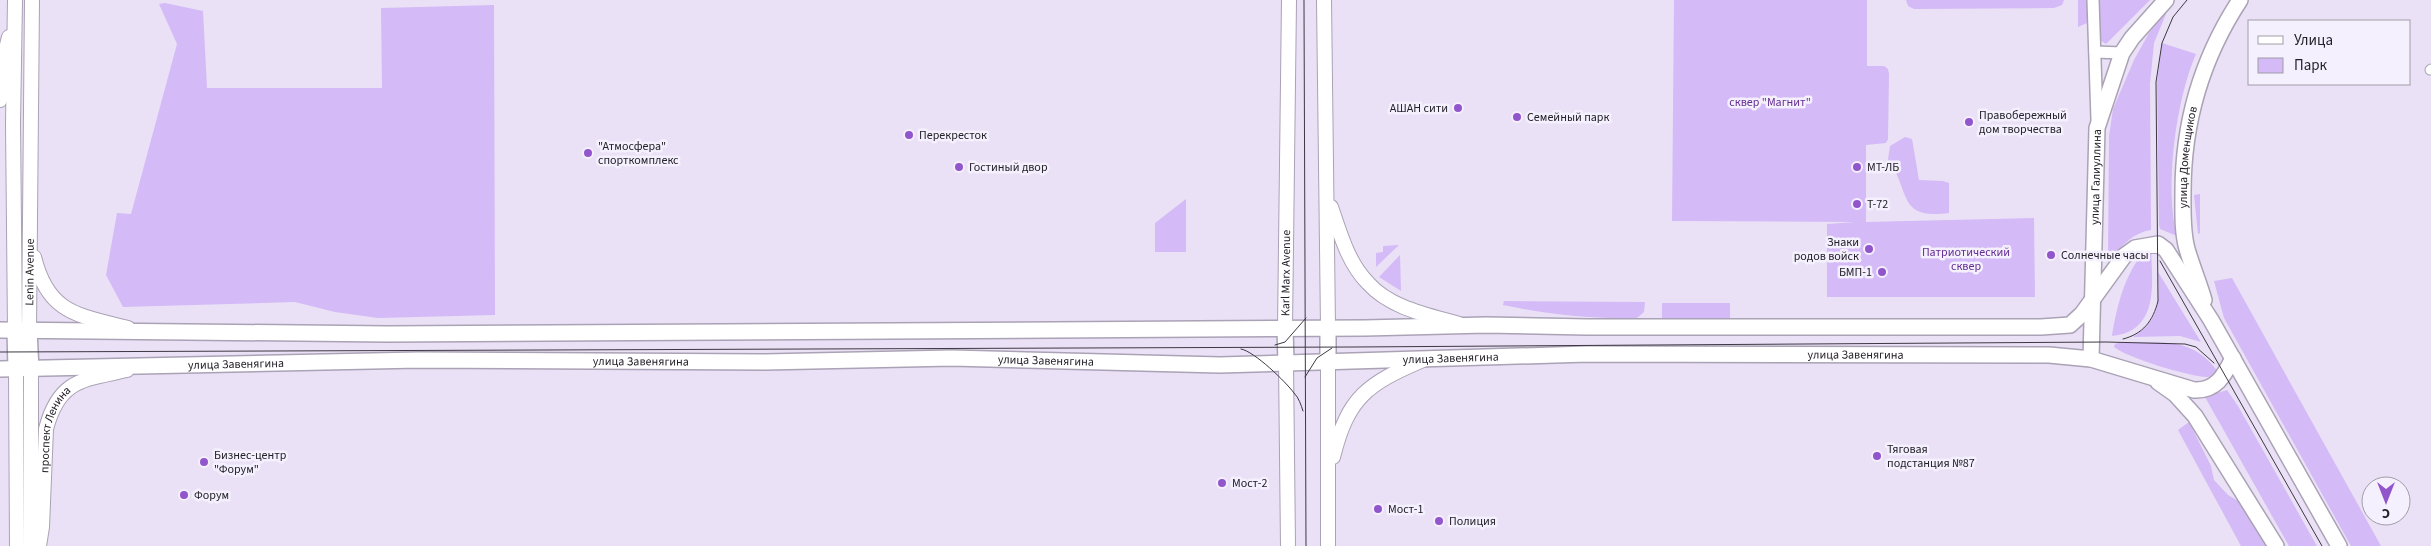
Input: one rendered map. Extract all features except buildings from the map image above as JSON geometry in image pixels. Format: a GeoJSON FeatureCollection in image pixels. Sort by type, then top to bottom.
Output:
{"type":"FeatureCollection","features":[{"type":"Feature","properties":{"kind":"main road","name":"Lenin Avenue"},"geometry":{"type":"LineString","coordinates":[[15,330],[28,233],[32,0]]}},
{"type":"Feature","properties":{"kind":"main road","name":"Karl Marx Avenue"},"geometry":{"type":"LineString","coordinates":[[1288,0],[1285,328],[1288,546]]}},
{"type":"Feature","properties":{"kind":"main road"},"geometry":{"type":"LineString","coordinates":[[1324,0],[1328,328],[1328,546]]}},
{"type":"Feature","properties":{"kind":"main road"},"geometry":{"type":"LineString","coordinates":[[2098,128],[2122,52],[2166,0]]}},
{"type":"Feature","properties":{"kind":"main road","name":"улица Доменщиков"},"geometry":{"type":"LineString","coordinates":[[2211,320],[2187,248],[2183,218],[2183,159],[2190,118],[2202,77],[2224,27],[2240,0]]}},
{"type":"Feature","properties":{"kind":"main road","name":"Lenin Avenue"},"geometry":{"type":"LineString","coordinates":[[15,6],[15,330],[23,370],[31,546]]}},
{"type":"Feature","properties":{"kind":"main road"},"geometry":{"type":"LineString","coordinates":[[0,100],[4,57],[15,6]]}},
{"type":"Feature","properties":{"kind":"main road","name":"улица Галиуллина"},"geometry":{"type":"LineString","coordinates":[[2091,359],[2098,128]]}},
{"type":"Feature","properties":{"kind":"main road"},"geometry":{"type":"LineString","coordinates":[[1327,196],[1344,245],[1368,284],[1383,295],[1412,311],[1464,325]]}},
{"type":"Feature","properties":{"kind":"main road"},"geometry":{"type":"LineString","coordinates":[[28,233],[42,282],[58,305],[74,313],[139,331]]}},
{"type":"Feature","properties":{"kind":"main road"},"geometry":{"type":"LineString","coordinates":[[15,330],[388,334],[1328,328],[1464,325],[2041,327],[2070,325],[2092,300],[2124,256],[2135,248],[2158,244],[2166,250],[2211,320],[2339,546]]}},
{"type":"Feature","properties":{"kind":"main road","name":"улица Завенягина"},"geometry":{"type":"LineString","coordinates":[[0,369],[138,368],[419,360],[765,362],[952,358],[1161,364],[1286,363],[1691,353],[2049,355],[2091,359]]}},
{"type":"Feature","properties":{"kind":"main road"},"geometry":{"type":"LineString","coordinates":[[2091,359],[2194,390],[2204,390],[2215,385],[2224,376],[2233,358]]}},
{"type":"Feature","properties":{"kind":"main road"},"geometry":{"type":"LineString","coordinates":[[1328,480],[1340,430],[1357,400],[1390,374],[1426,359]]}},
{"type":"Feature","properties":{"kind":"main road","name":"проспект Ленина"},"geometry":{"type":"LineString","coordinates":[[39,546],[42,527],[46,429],[50,415],[69,387],[79,381],[138,368]]}},
{"type":"Feature","properties":{"kind":"main road","name":"Lenin Avenue"},"geometry":{"type":"LineString","coordinates":[[17,546],[23,370]]}},
{"type":"Feature","properties":{"kind":"main road"},"geometry":{"type":"LineString","coordinates":[[2151,377],[2186,404],[2257,512],[2276,546]]}},
{"type":"Feature","properties":{"kind":"street","name":"улица Галиуллина"},"geometry":{"type":"LineString","coordinates":[[2093,0],[2098,128]]}},
{"type":"Feature","properties":{"kind":"street"},"geometry":{"type":"LineString","coordinates":[[2095,52],[2122,52]]}},
{"type":"Feature","properties":{"kind":"green space","name":"сквер \"Магнит\""},"geometry":{"type":"Polygon","coordinates":[[[1674,0],[1867,0],[1867,66],[1884,66],[1888,69],[1889,74],[1888,139],[1886,143],[1866,145],[1866,222],[2034,218],[2035,297],[1827,297],[1827,224],[1855,222],[1672,221],[1674,0]]]}},
{"type":"Feature","properties":{"kind":"green space"},"geometry":{"type":"Polygon","coordinates":[[[1906,0],[2064,0],[2062,5],[2054,8],[1914,9],[1908,6],[1906,0]]]}},
{"type":"Feature","properties":{"kind":"green space"},"geometry":{"type":"Polygon","coordinates":[[[2078,0],[2087,0],[2087,23],[2078,27],[2078,0]]]}},
{"type":"Feature","properties":{"kind":"green space"},"geometry":{"type":"Polygon","coordinates":[[[2098,0],[2150,0],[2106,44],[2100,40],[2098,0]]]}},
{"type":"Feature","properties":{"kind":"green space"},"geometry":{"type":"Polygon","coordinates":[[[165,3],[203,11],[207,88],[382,88],[381,8],[494,5],[495,315],[378,318],[335,312],[295,302],[123,307],[106,275],[117,213],[131,214],[177,44],[159,4],[165,3]]]}},
{"type":"Feature","properties":{"kind":"green space"},"geometry":{"type":"Polygon","coordinates":[[[2165,13],[2154,43],[2150,84],[2151,230],[2132,238],[2108,263],[2109,136],[2113,109],[2134,60],[2149,33],[2165,13]]]}},
{"type":"Feature","properties":{"kind":"green space"},"geometry":{"type":"Polygon","coordinates":[[[2162,43],[2196,54],[2183,95],[2174,144],[2172,194],[2173,216],[2177,236],[2160,229],[2159,225],[2157,82],[2162,43]]]}},
{"type":"Feature","properties":{"kind":"green space"},"geometry":{"type":"Polygon","coordinates":[[[1905,137],[1912,139],[1919,180],[1949,183],[1949,213],[1932,214],[1921,212],[1913,208],[1908,201],[1888,159],[1890,146],[1905,137]]]}},
{"type":"Feature","properties":{"kind":"green space"},"geometry":{"type":"Polygon","coordinates":[[[2200,194],[2200,233],[2198,234],[2194,195],[2200,194]]]}},
{"type":"Feature","properties":{"kind":"green space"},"geometry":{"type":"Polygon","coordinates":[[[1186,199],[1186,252],[1155,252],[1155,223],[1186,199]]]}},
{"type":"Feature","properties":{"kind":"green space"},"geometry":{"type":"Polygon","coordinates":[[[1399,245],[1376,267],[1376,253],[1383,252],[1383,246],[1399,245]]]}},
{"type":"Feature","properties":{"kind":"green space"},"geometry":{"type":"Polygon","coordinates":[[[2151,248],[2152,289],[2146,315],[2138,325],[2127,332],[2112,336],[2116,313],[2129,275],[2135,264],[2151,248]]]}},
{"type":"Feature","properties":{"kind":"green space"},"geometry":{"type":"Polygon","coordinates":[[[1400,255],[1401,291],[1379,277],[1400,255]]]}},
{"type":"Feature","properties":{"kind":"green space"},"geometry":{"type":"Polygon","coordinates":[[[2158,272],[2201,342],[2180,336],[2133,337],[2149,323],[2156,309],[2158,301],[2158,272]]]}},
{"type":"Feature","properties":{"kind":"green space"},"geometry":{"type":"Polygon","coordinates":[[[2232,278],[2361,510],[2361,526],[2370,526],[2381,546],[2351,546],[2224,318],[2214,281],[2232,278]]]}},
{"type":"Feature","properties":{"kind":"green space"},"geometry":{"type":"Polygon","coordinates":[[[1504,301],[1645,302],[1644,312],[1637,318],[1619,318],[1570,316],[1503,305],[1504,301]]]}},
{"type":"Feature","properties":{"kind":"green space"},"geometry":{"type":"Polygon","coordinates":[[[1662,303],[1730,303],[1730,322],[1662,322],[1662,303]]]}},
{"type":"Feature","properties":{"kind":"green space"},"geometry":{"type":"Polygon","coordinates":[[[2161,342],[2186,347],[2208,360],[2218,372],[2210,377],[2198,376],[2145,362],[2114,347],[2118,343],[2161,342]]]}},
{"type":"Feature","properties":{"kind":"green space"},"geometry":{"type":"Polygon","coordinates":[[[2227,390],[2238,406],[2317,546],[2289,546],[2205,397],[2227,390]]]}},
{"type":"Feature","properties":{"kind":"green space"},"geometry":{"type":"Polygon","coordinates":[[[2189,422],[2211,466],[2214,480],[2228,495],[2245,505],[2267,546],[2241,546],[2178,430],[2189,422]]]}},
{"type":"Feature","properties":{"kind":"tram line"},"geometry":{"type":"LineString","coordinates":[[1304,0],[1306,546]]}},
{"type":"Feature","properties":{"kind":"tram line"},"geometry":{"type":"LineString","coordinates":[[2123,339],[2136,334],[2146,326],[2153,315],[2158,301],[2156,82],[2162,43],[2173,17],[2187,0]]}},
{"type":"Feature","properties":{"kind":"tram line"},"geometry":{"type":"LineString","coordinates":[[2160,261],[2322,546]]}},
{"type":"Feature","properties":{"kind":"tram line"},"geometry":{"type":"LineString","coordinates":[[1275,345],[1285,342],[1306,318]]}},
{"type":"Feature","properties":{"kind":"tram line"},"geometry":{"type":"LineString","coordinates":[[0,352],[2106,342],[2185,344],[2196,347],[2214,363]]}},
{"type":"Feature","properties":{"kind":"tram line"},"geometry":{"type":"LineString","coordinates":[[1305,377],[1317,358],[1332,348]]}},
{"type":"Feature","properties":{"kind":"tram line"},"geometry":{"type":"LineString","coordinates":[[1241,349],[1254,355],[1284,382],[1297,397],[1303,411]]}},
{"type":"Feature","properties":{"kind":"place","name":"АШАН сити"},"geometry":{"type":"Point","coordinates":[1458,108]}},
{"type":"Feature","properties":{"kind":"place","name":"Семейный парк"},"geometry":{"type":"Point","coordinates":[1517,117]}},
{"type":"Feature","properties":{"kind":"place","name":"Правобережный дом творчества"},"geometry":{"type":"Point","coordinates":[1969,122]}},
{"type":"Feature","properties":{"kind":"place","name":"Перекресток"},"geometry":{"type":"Point","coordinates":[909,135]}},
{"type":"Feature","properties":{"kind":"place","name":"\"Атмосфера\" спорткомплекс"},"geometry":{"type":"Point","coordinates":[588,153]}},
{"type":"Feature","properties":{"kind":"place","name":"Гостиный двор"},"geometry":{"type":"Point","coordinates":[959,167]}},
{"type":"Feature","properties":{"kind":"place","name":"МТ-ЛБ"},"geometry":{"type":"Point","coordinates":[1857,167]}},
{"type":"Feature","properties":{"kind":"place","name":"Т-72"},"geometry":{"type":"Point","coordinates":[1857,204]}},
{"type":"Feature","properties":{"kind":"place","name":"Знаки родов войск"},"geometry":{"type":"Point","coordinates":[1869,249]}},
{"type":"Feature","properties":{"kind":"place","name":"Солнечные часы"},"geometry":{"type":"Point","coordinates":[2051,255]}},
{"type":"Feature","properties":{"kind":"place","name":"БМП-1"},"geometry":{"type":"Point","coordinates":[1882,272]}},
{"type":"Feature","properties":{"kind":"place","name":"Тяговая подстанция №87"},"geometry":{"type":"Point","coordinates":[1877,456]}},
{"type":"Feature","properties":{"kind":"place","name":"Бизнес-центр \"Форум\""},"geometry":{"type":"Point","coordinates":[204,462]}},
{"type":"Feature","properties":{"kind":"place","name":"Мост-2"},"geometry":{"type":"Point","coordinates":[1222,483]}},
{"type":"Feature","properties":{"kind":"place","name":"Форум"},"geometry":{"type":"Point","coordinates":[184,495]}},
{"type":"Feature","properties":{"kind":"place","name":"Мост-1"},"geometry":{"type":"Point","coordinates":[1378,509]}},
{"type":"Feature","properties":{"kind":"place","name":"Полиция"},"geometry":{"type":"Point","coordinates":[1439,521]}},
{"type":"Feature","properties":{"kind":"park label","name":"Патриотический сквер"},"geometry":{"type":"Point","coordinates":[1966,259]}}]}
